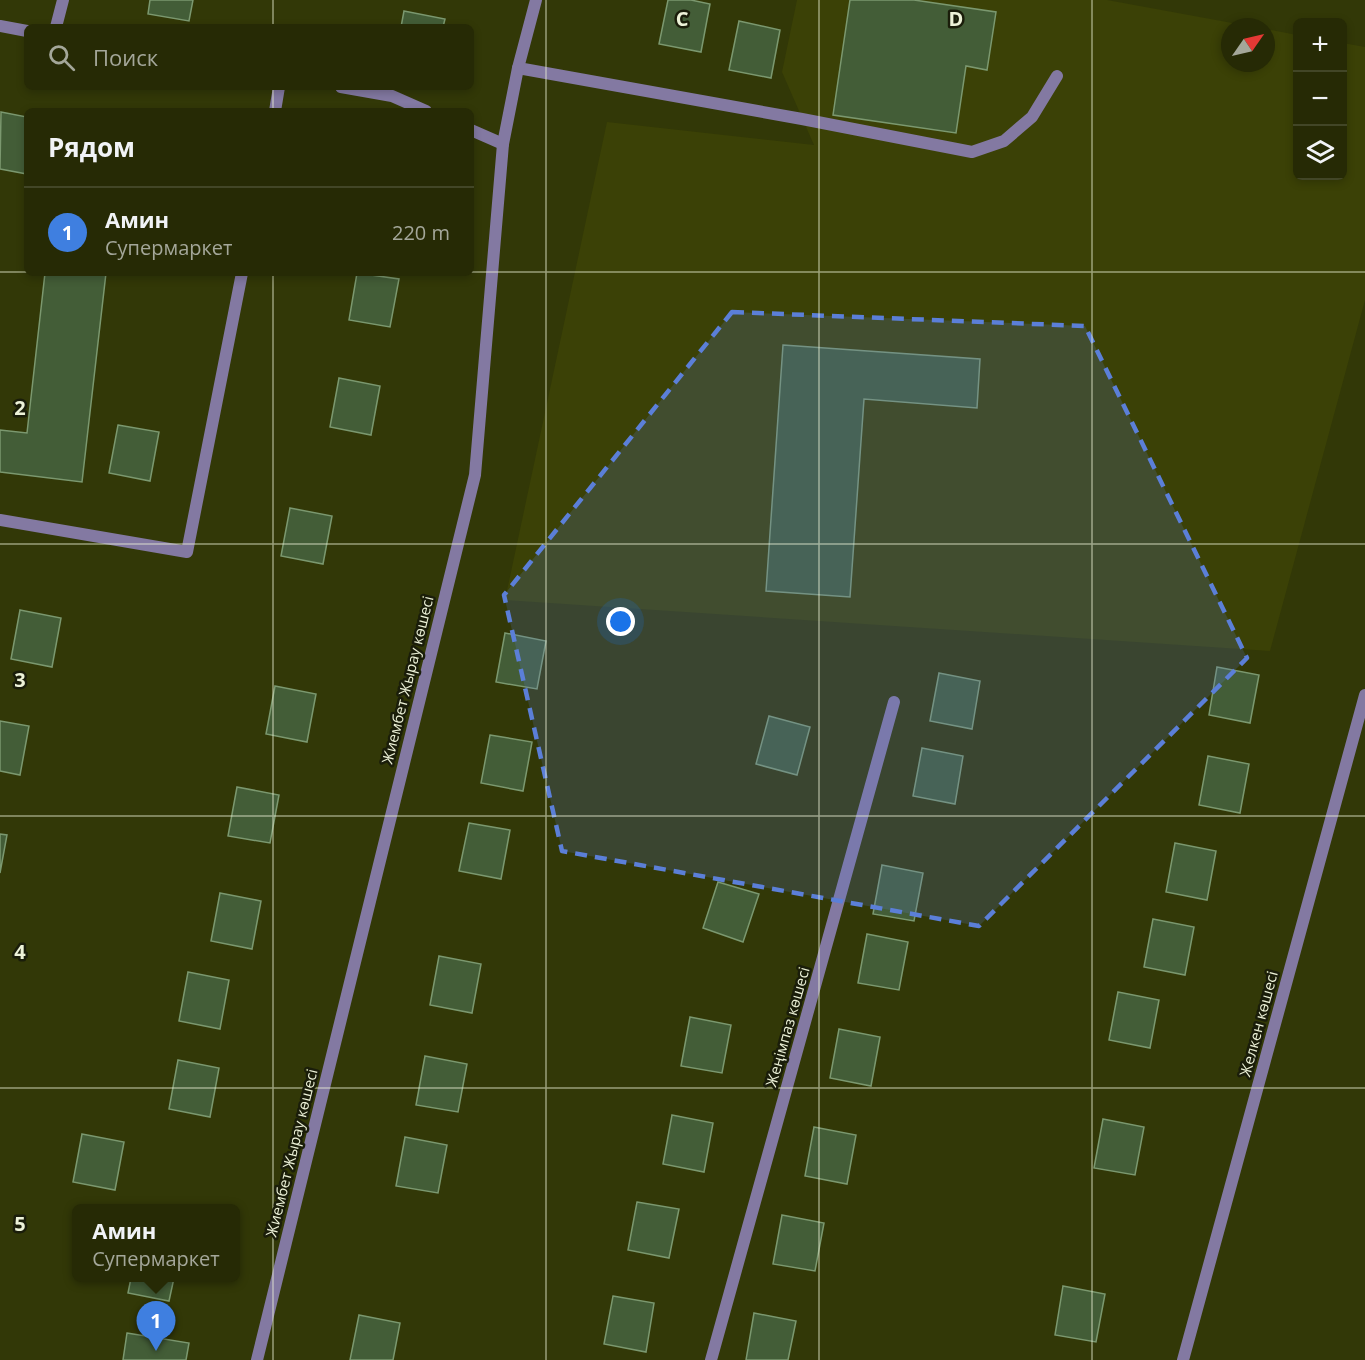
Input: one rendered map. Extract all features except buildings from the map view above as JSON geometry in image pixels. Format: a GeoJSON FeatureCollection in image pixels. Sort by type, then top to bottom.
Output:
{"type":"FeatureCollection","features":[{"type":"Feature","properties":{"kind":"street"},"geometry":{"type":"LineString","coordinates":[[57,24],[63,0]]}},
{"type":"Feature","properties":{"kind":"street","name":"Жиембет Жырау көшесі"},"geometry":{"type":"LineString","coordinates":[[258,1360],[390,812],[475,475],[503,144],[518,68],[536,0]]}},
{"type":"Feature","properties":{"kind":"street"},"geometry":{"type":"LineString","coordinates":[[0,26],[24,30]]}},
{"type":"Feature","properties":{"kind":"street"},"geometry":{"type":"LineString","coordinates":[[518,68],[972,152],[1004,141],[1032,117],[1057,76]]}},
{"type":"Feature","properties":{"kind":"street"},"geometry":{"type":"LineString","coordinates":[[276,108],[278,90]]}},
{"type":"Feature","properties":{"kind":"street"},"geometry":{"type":"LineString","coordinates":[[358,90],[392,96],[419,108]]}},
{"type":"Feature","properties":{"kind":"street"},"geometry":{"type":"LineString","coordinates":[[474,131],[503,144]]}},
{"type":"Feature","properties":{"kind":"street"},"geometry":{"type":"LineString","coordinates":[[0,520],[187,552],[241,276]]}},
{"type":"Feature","properties":{"kind":"street","name":"Желкен көшесі"},"geometry":{"type":"LineString","coordinates":[[1183,1360],[1365,695]]}},
{"type":"Feature","properties":{"kind":"street","name":"Жеңімпаз көшесі"},"geometry":{"type":"LineString","coordinates":[[711,1360],[894,702]]}},
{"type":"Feature","properties":{"kind":"highlighted area"},"geometry":{"type":"Polygon","coordinates":[[[732,312],[1085,326],[1247,658],[979,926],[562,851],[504,595],[732,312]]]}},
{"type":"Feature","properties":{"kind":"shaded area"},"geometry":{"type":"Polygon","coordinates":[[[797,0],[1107,0],[1221,21],[1221,72],[1275,72],[1275,31],[1293,34],[1293,180],[1347,180],[1347,44],[1365,47],[1365,300],[1270,651],[505,600],[607,122],[814,145],[782,72],[797,0]]]}},
{"type":"Feature","properties":{"kind":"place","name":"Амин"},"geometry":{"type":"Point","coordinates":[156,1351]}}]}
